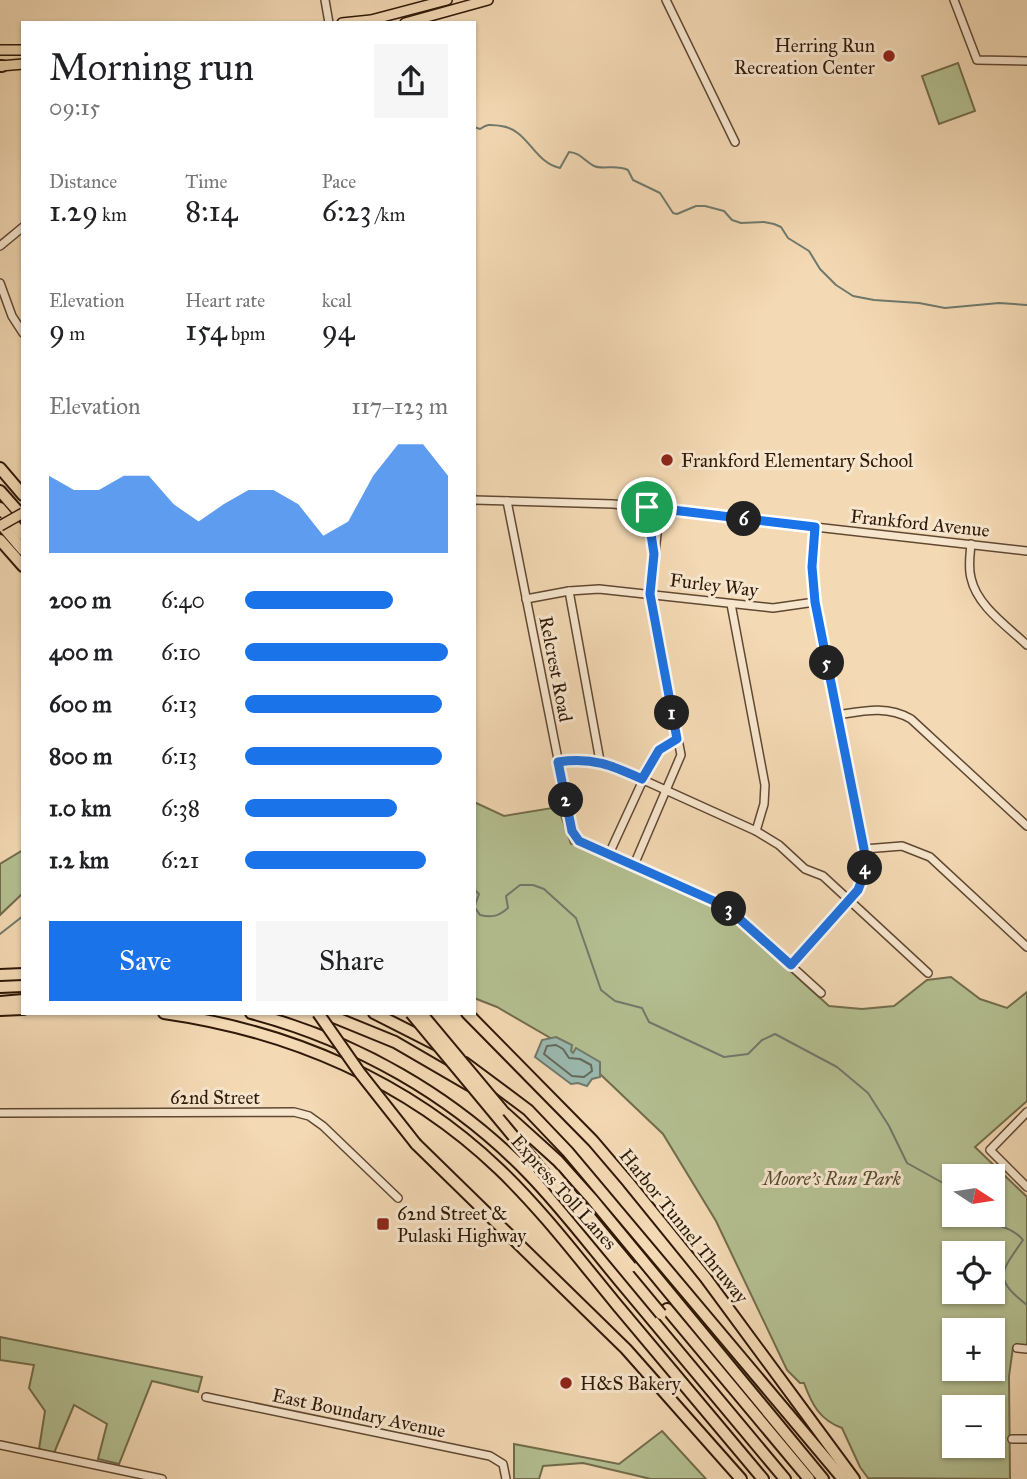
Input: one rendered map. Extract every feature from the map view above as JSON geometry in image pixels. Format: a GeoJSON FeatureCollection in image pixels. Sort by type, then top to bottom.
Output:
{"type":"FeatureCollection","features":[{"type":"Feature","properties":{"kind":"highway"},"geometry":{"type":"LineString","coordinates":[[0,468],[21,493]]}},
{"type":"Feature","properties":{"kind":"highway"},"geometry":{"type":"LineString","coordinates":[[0,483],[21,505]]}},
{"type":"Feature","properties":{"kind":"highway"},"geometry":{"type":"LineString","coordinates":[[0,491],[21,513]]}},
{"type":"Feature","properties":{"kind":"highway"},"geometry":{"type":"LineString","coordinates":[[0,508],[21,533]]}},
{"type":"Feature","properties":{"kind":"highway"},"geometry":{"type":"LineString","coordinates":[[0,525],[21,548]]}},
{"type":"Feature","properties":{"kind":"highway"},"geometry":{"type":"LineString","coordinates":[[0,540],[21,566]]}},
{"type":"Feature","properties":{"kind":"highway"},"geometry":{"type":"LineString","coordinates":[[0,548],[21,566]]}},
{"type":"Feature","properties":{"kind":"highway"},"geometry":{"type":"LineString","coordinates":[[0,975],[21,974]]}},
{"type":"Feature","properties":{"kind":"highway"},"geometry":{"type":"LineString","coordinates":[[0,987],[21,986]]}},
{"type":"Feature","properties":{"kind":"highway"},"geometry":{"type":"LineString","coordinates":[[0,1002],[21,1000]]}},
{"type":"Feature","properties":{"kind":"highway"},"geometry":{"type":"LineString","coordinates":[[0,1010],[21,1009]]}},
{"type":"Feature","properties":{"kind":"highway"},"geometry":{"type":"LineString","coordinates":[[175,1015],[234,1026],[334,1059],[387,1086],[450,1127],[480,1151],[525,1195],[762,1479]]}},
{"type":"Feature","properties":{"kind":"highway","name":"Express Toll Lanes"},"geometry":{"type":"LineString","coordinates":[[257,1015],[316,1034],[384,1065],[439,1098],[500,1147],[546,1193],[785,1479]]}},
{"type":"Feature","properties":{"kind":"highway"},"geometry":{"type":"LineString","coordinates":[[319,1015],[352,1063],[416,1144],[626,1349],[741,1479]]}},
{"type":"Feature","properties":{"kind":"highway","name":"Express Toll Lanes"},"geometry":{"type":"LineString","coordinates":[[330,1015],[356,1024],[417,1054],[482,1093],[520,1124],[592,1199],[823,1479]]}},
{"type":"Feature","properties":{"kind":"highway"},"geometry":{"type":"LineString","coordinates":[[378,1015],[447,1050],[528,1110],[602,1191],[844,1479]]}},
{"type":"Feature","properties":{"kind":"highway","name":"Express Toll Lanes"},"geometry":{"type":"LineString","coordinates":[[413,1015],[809,1479]]}},
{"type":"Feature","properties":{"kind":"highway","name":"Express Toll Lanes"},"geometry":{"type":"LineString","coordinates":[[423,1015],[800,1479]]}},
{"type":"Feature","properties":{"kind":"highway","name":"Harbor Tunnel Thruway"},"geometry":{"type":"LineString","coordinates":[[469,1015],[593,1141],[628,1182],[705,1277],[854,1479]]}},
{"type":"Feature","properties":{"kind":"main road"},"geometry":{"type":"LineString","coordinates":[[361,21],[447,0]]}},
{"type":"Feature","properties":{"kind":"main road"},"geometry":{"type":"LineString","coordinates":[[412,21],[488,0]]}},
{"type":"Feature","properties":{"kind":"main road"},"geometry":{"type":"LineString","coordinates":[[0,50],[21,50]]}},
{"type":"Feature","properties":{"kind":"main road"},"geometry":{"type":"LineString","coordinates":[[1,66],[21,64]]}},
{"type":"Feature","properties":{"kind":"main road"},"geometry":{"type":"LineString","coordinates":[[0,525],[21,516]]}},
{"type":"Feature","properties":{"kind":"street"},"geometry":{"type":"LineString","coordinates":[[325,0],[329,21]]}},
{"type":"Feature","properties":{"kind":"street"},"geometry":{"type":"LineString","coordinates":[[666,0],[734,142]]}},
{"type":"Feature","properties":{"kind":"street"},"geometry":{"type":"LineString","coordinates":[[954,0],[977,60],[1027,61]]}},
{"type":"Feature","properties":{"kind":"street"},"geometry":{"type":"LineString","coordinates":[[0,246],[21,229]]}},
{"type":"Feature","properties":{"kind":"street"},"geometry":{"type":"LineString","coordinates":[[0,283],[21,331]]}},
{"type":"Feature","properties":{"kind":"street","name":"Frankford Avenue"},"geometry":{"type":"LineString","coordinates":[[476,500],[592,502],[647,507],[1027,551]]}},
{"type":"Feature","properties":{"kind":"street","name":"Relcrest Road"},"geometry":{"type":"LineString","coordinates":[[507,501],[572,831],[579,841],[609,854]]}},
{"type":"Feature","properties":{"kind":"street"},"geometry":{"type":"LineString","coordinates":[[647,507],[654,554]]}},
{"type":"Feature","properties":{"kind":"street"},"geometry":{"type":"LineString","coordinates":[[634,865],[681,755],[650,594],[660,509]]}},
{"type":"Feature","properties":{"kind":"street"},"geometry":{"type":"LineString","coordinates":[[791,965],[858,890],[865,872],[864,849],[815,602],[812,567],[815,527]]}},
{"type":"Feature","properties":{"kind":"street"},"geometry":{"type":"LineString","coordinates":[[971,544],[970,577],[978,596],[1027,645]]}},
{"type":"Feature","properties":{"kind":"street","name":"Furley Way"},"geometry":{"type":"LineString","coordinates":[[526,600],[569,591],[610,590],[778,608],[815,602]]}},
{"type":"Feature","properties":{"kind":"street"},"geometry":{"type":"LineString","coordinates":[[569,591],[600,761]]}},
{"type":"Feature","properties":{"kind":"street"},"geometry":{"type":"LineString","coordinates":[[731,604],[765,785],[764,804],[756,831]]}},
{"type":"Feature","properties":{"kind":"street"},"geometry":{"type":"LineString","coordinates":[[838,715],[876,709],[897,712],[911,719],[1027,826]]}},
{"type":"Feature","properties":{"kind":"street"},"geometry":{"type":"LineString","coordinates":[[677,739],[659,750],[642,779],[609,854],[725,906],[821,993]]}},
{"type":"Feature","properties":{"kind":"street"},"geometry":{"type":"LineString","coordinates":[[558,762],[600,761],[772,840],[805,869],[823,876],[928,972]]}},
{"type":"Feature","properties":{"kind":"street"},"geometry":{"type":"LineString","coordinates":[[864,849],[902,846],[930,857],[1027,947]]}},
{"type":"Feature","properties":{"kind":"street","name":"62nd Street"},"geometry":{"type":"LineString","coordinates":[[0,1113],[294,1112],[309,1116],[323,1126],[398,1198]]}},
{"type":"Feature","properties":{"kind":"street"},"geometry":{"type":"LineString","coordinates":[[1027,1112],[990,1150],[1027,1187]]}},
{"type":"Feature","properties":{"kind":"street"},"geometry":{"type":"LineString","coordinates":[[1017,1348],[1027,1349]]}},
{"type":"Feature","properties":{"kind":"street","name":"East Boundary Avenue"},"geometry":{"type":"LineString","coordinates":[[206,1397],[495,1458],[503,1464],[506,1479]]}},
{"type":"Feature","properties":{"kind":"street"},"geometry":{"type":"LineString","coordinates":[[1012,1439],[1027,1439]]}},
{"type":"Feature","properties":{"kind":"street"},"geometry":{"type":"LineString","coordinates":[[0,1445],[162,1479]]}},
{"type":"Feature","properties":{"kind":"green space"},"geometry":{"type":"Polygon","coordinates":[[[958,63],[975,111],[939,124],[922,76],[958,63]]]}},
{"type":"Feature","properties":{"kind":"green space","name":"Moore's Run Park"},"geometry":{"type":"Polygon","coordinates":[[[476,803],[504,816],[558,807],[571,844],[577,843],[717,907],[829,1006],[862,1009],[894,1006],[927,980],[951,977],[980,999],[1007,1008],[1027,992],[1027,1101],[975,1147],[993,1164],[942,1164],[942,1227],[1005,1227],[1005,1176],[1027,1197],[1027,1346],[1013,1347],[1009,1376],[1010,1479],[868,1478],[842,1428],[822,1416],[804,1383],[800,1383],[787,1370],[716,1221],[663,1134],[599,1073],[559,1043],[497,1007],[476,999],[476,803]]]}},
{"type":"Feature","properties":{"kind":"green space"},"geometry":{"type":"Polygon","coordinates":[[[21,851],[21,895],[0,915],[0,864],[21,851]]]}},
{"type":"Feature","properties":{"kind":"green space"},"geometry":{"type":"Polygon","coordinates":[[[0,1337],[202,1377],[198,1392],[152,1381],[119,1464],[98,1459],[107,1424],[74,1405],[54,1453],[39,1449],[45,1411],[29,1388],[34,1365],[0,1360],[0,1337]]]}},
{"type":"Feature","properties":{"kind":"green space"},"geometry":{"type":"Polygon","coordinates":[[[662,1431],[706,1479],[651,1479],[583,1463],[543,1466],[539,1479],[514,1479],[514,1444],[619,1464],[662,1431]]]}},
{"type":"Feature","properties":{"kind":"water"},"geometry":{"type":"Polygon","coordinates":[[[556,1037],[572,1045],[573,1053],[576,1048],[600,1062],[600,1077],[592,1079],[587,1086],[571,1084],[535,1057],[542,1040],[556,1037]]]}},
{"type":"Feature","properties":{"kind":"waterway"},"geometry":{"type":"LineString","coordinates":[[476,128],[492,125],[510,128],[525,139],[544,160],[560,168],[569,152],[594,166],[628,170],[633,180],[660,193],[673,213],[705,206],[724,211],[732,220],[741,223],[764,222],[781,227],[788,238],[809,251],[820,269],[836,285],[853,296],[945,308],[999,303],[1027,305]]}},
{"type":"Feature","properties":{"kind":"waterway"},"geometry":{"type":"LineString","coordinates":[[476,909],[480,915],[495,916],[508,908],[506,896],[520,885],[533,885],[544,889],[576,918],[601,990],[615,1001],[642,1008],[649,1022],[724,1057],[748,1054],[762,1040],[775,1034],[837,1067],[868,1093],[889,1126],[907,1163],[942,1182]]}},
{"type":"Feature","properties":{"kind":"waterway"},"geometry":{"type":"LineString","coordinates":[[476,891],[479,894],[476,902]]}},
{"type":"Feature","properties":{"kind":"waterway"},"geometry":{"type":"LineString","coordinates":[[0,934],[21,918]]}},
{"type":"Feature","properties":{"kind":"waterway"},"geometry":{"type":"LineString","coordinates":[[1002,1227],[1023,1240],[1009,1260],[1004,1274],[1009,1288],[1027,1305]]}},
{"type":"Feature","properties":{"kind":"place","name":"Herring Run Recreation Center"},"geometry":{"type":"Point","coordinates":[889,56]}},
{"type":"Feature","properties":{"kind":"place","name":"Frankford Elementary School"},"geometry":{"type":"Point","coordinates":[667,460]}},
{"type":"Feature","properties":{"kind":"place","name":"62nd Street & Pulaski Highway"},"geometry":{"type":"Point","coordinates":[383,1224]}},
{"type":"Feature","properties":{"kind":"place","name":"H&S Bakery"},"geometry":{"type":"Point","coordinates":[566,1383]}},
{"type":"Feature","properties":{"kind":"route"},"geometry":{"type":"LineString","coordinates":[[647,507],[815,527],[812,567],[815,602],[864,849],[865,872],[858,890],[791,965],[725,906],[579,841],[573,835],[558,762],[600,761],[642,779],[655,754],[663,746],[677,739],[650,594],[654,554],[647,507]]}}]}
